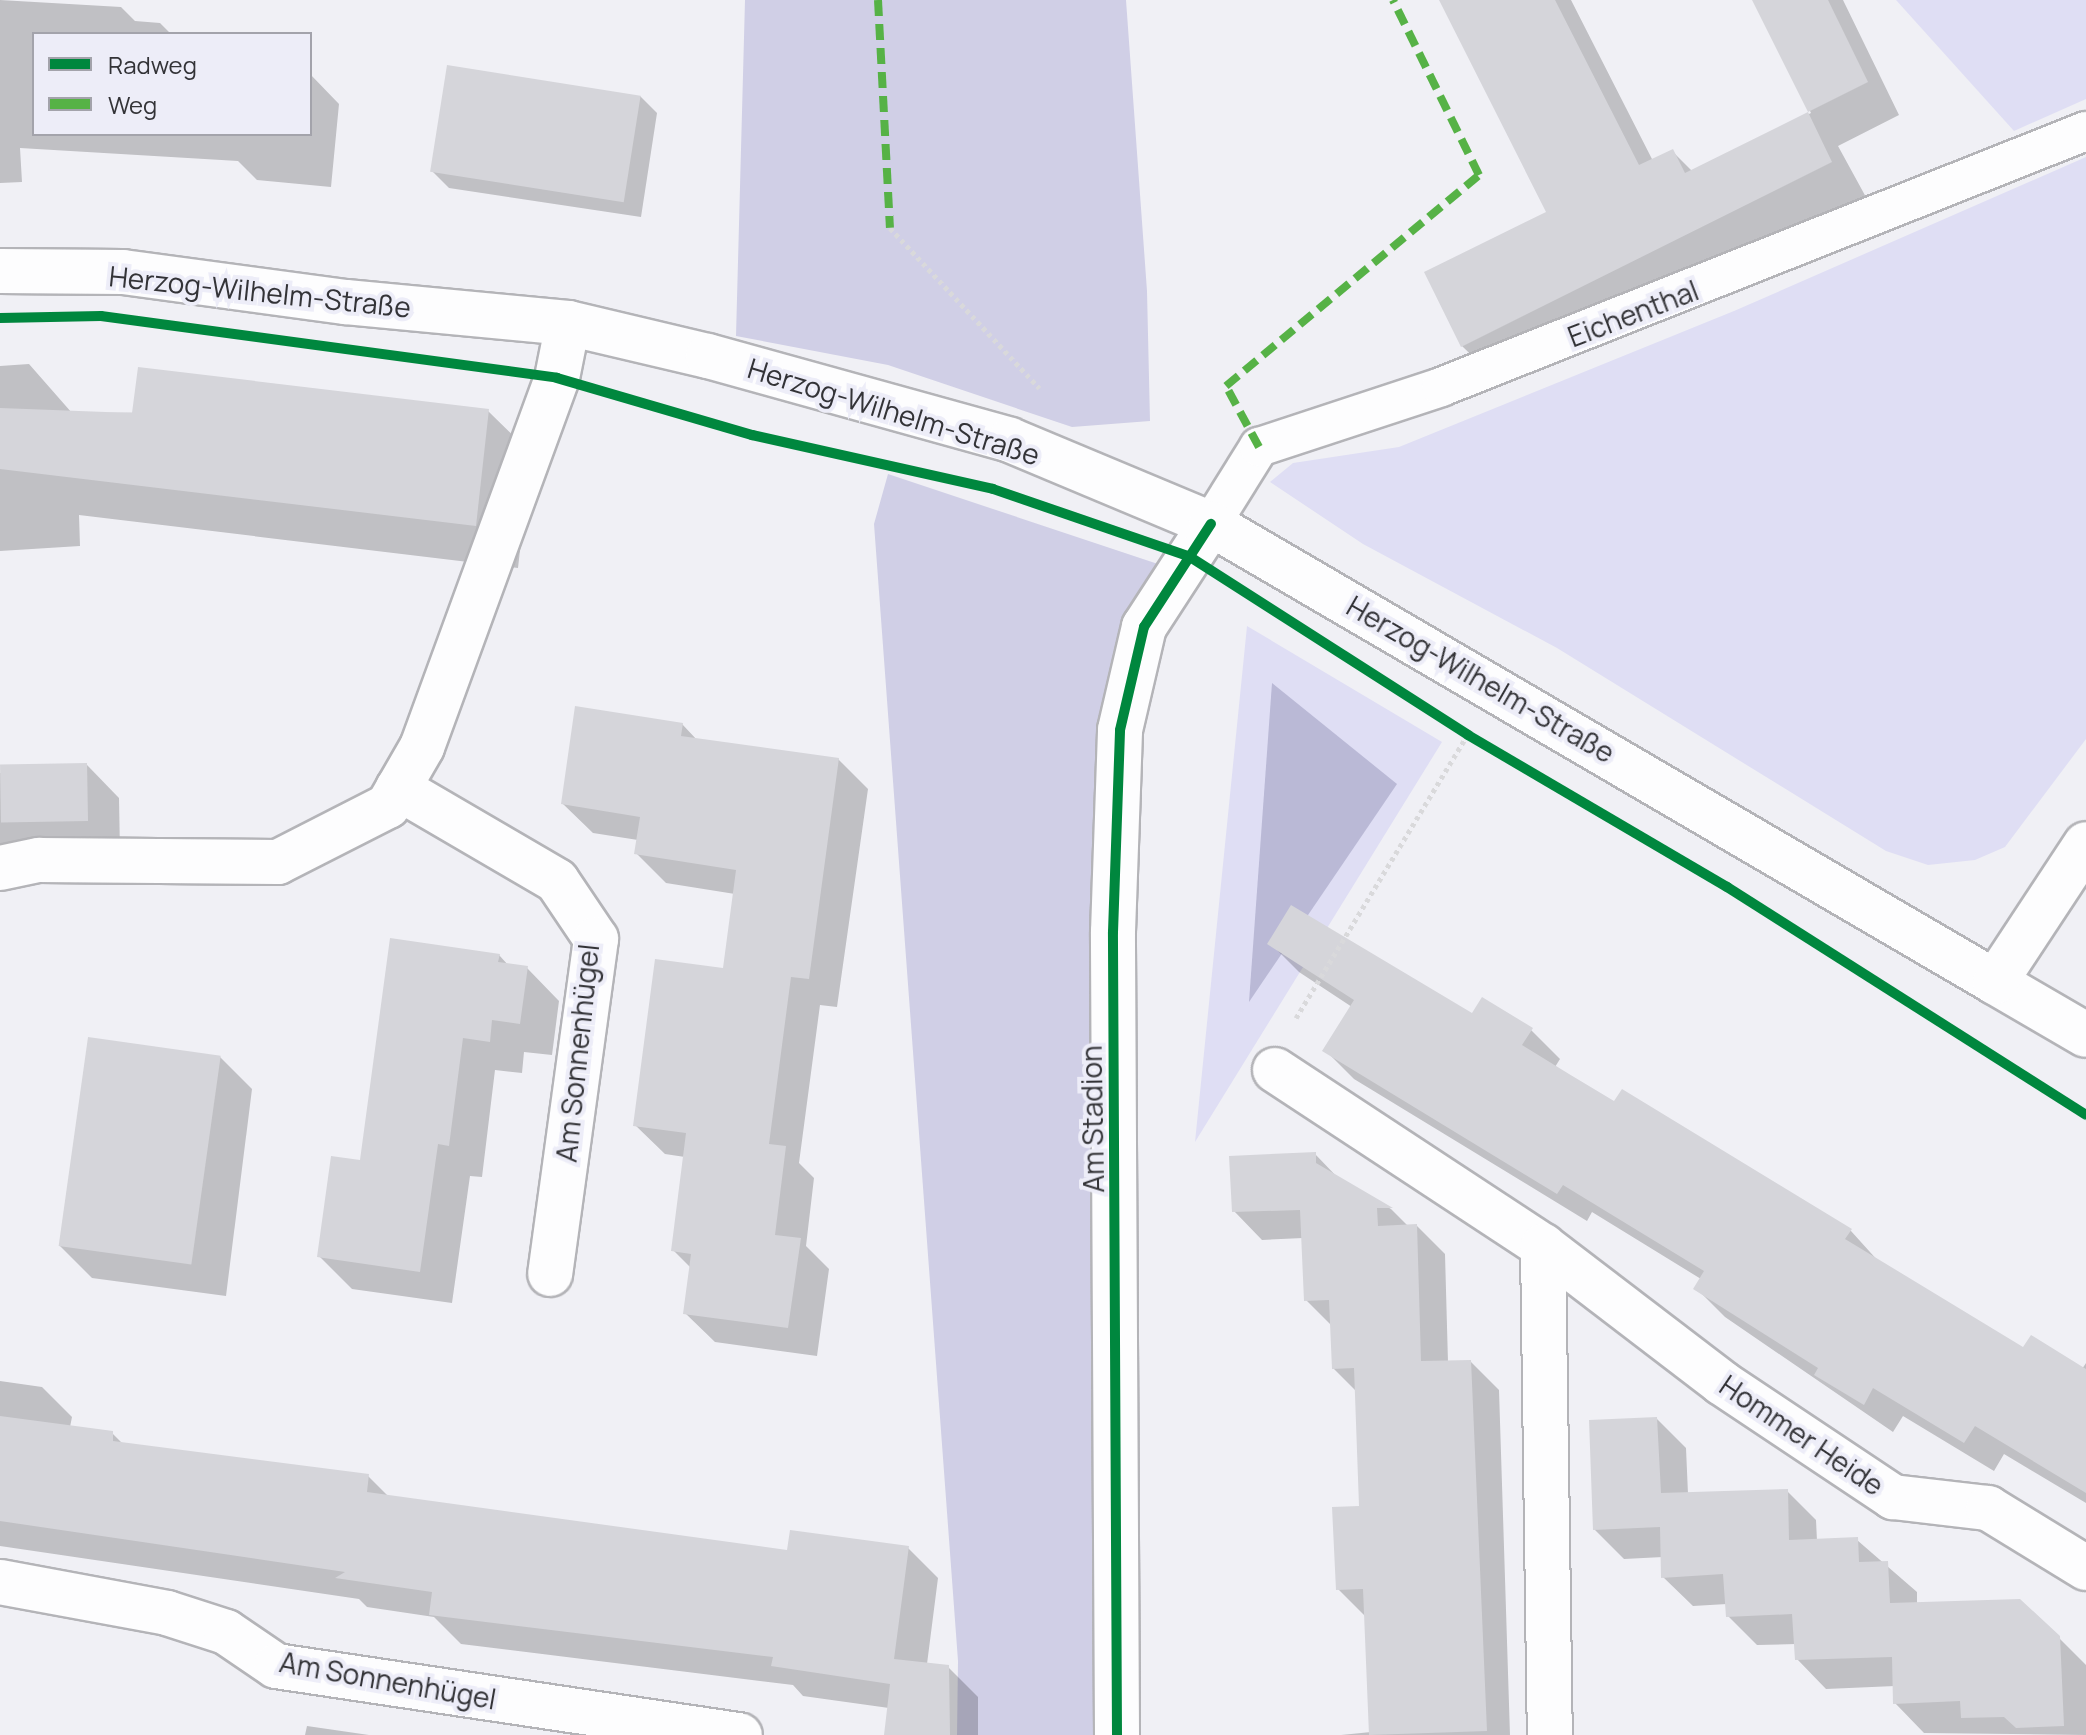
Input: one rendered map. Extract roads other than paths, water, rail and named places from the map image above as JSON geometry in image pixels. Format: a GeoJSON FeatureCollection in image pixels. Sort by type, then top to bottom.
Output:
{"type":"FeatureCollection","features":[{"type":"Feature","properties":{"kind":"street","name":"Herzog-Wilhelm-Straße"},"geometry":{"type":"LineString","coordinates":[[0,271],[123,272],[346,302],[568,323],[708,356],[1010,440],[1211,524],[1499,688],[2086,1035]]}},
{"type":"Feature","properties":{"kind":"street"},"geometry":{"type":"LineString","coordinates":[[0,868],[39,860],[278,862],[388,806],[422,747],[557,378],[568,323]]}},
{"type":"Feature","properties":{"kind":"street","name":"Am Stadion"},"geometry":{"type":"LineString","coordinates":[[1117,1735],[1113,932],[1120,730],[1144,627],[1211,524]]}},
{"type":"Feature","properties":{"kind":"street","name":"Am Sonnenhügel"},"geometry":{"type":"LineString","coordinates":[[398,788],[557,881],[596,939],[550,1274]]}},
{"type":"Feature","properties":{"kind":"street"},"geometry":{"type":"LineString","coordinates":[[1995,982],[2086,844]]}},
{"type":"Feature","properties":{"kind":"street","name":"Hommer Heide"},"geometry":{"type":"LineString","coordinates":[[1275,1070],[1543,1246],[1722,1383],[1893,1497],[1988,1508],[2086,1568]]}},
{"type":"Feature","properties":{"kind":"street"},"geometry":{"type":"LineString","coordinates":[[1543,1246],[1550,1735]]}},
{"type":"Feature","properties":{"kind":"street","name":"Am Sonnenhügel"},"geometry":{"type":"LineString","coordinates":[[0,1582],[167,1613],[226,1632],[276,1666],[740,1735]]}},
{"type":"Feature","properties":{"kind":"lane","name":"Eichenthal"},"geometry":{"type":"LineString","coordinates":[[1211,524],[1259,447],[1469,376],[2086,131]]}}]}
